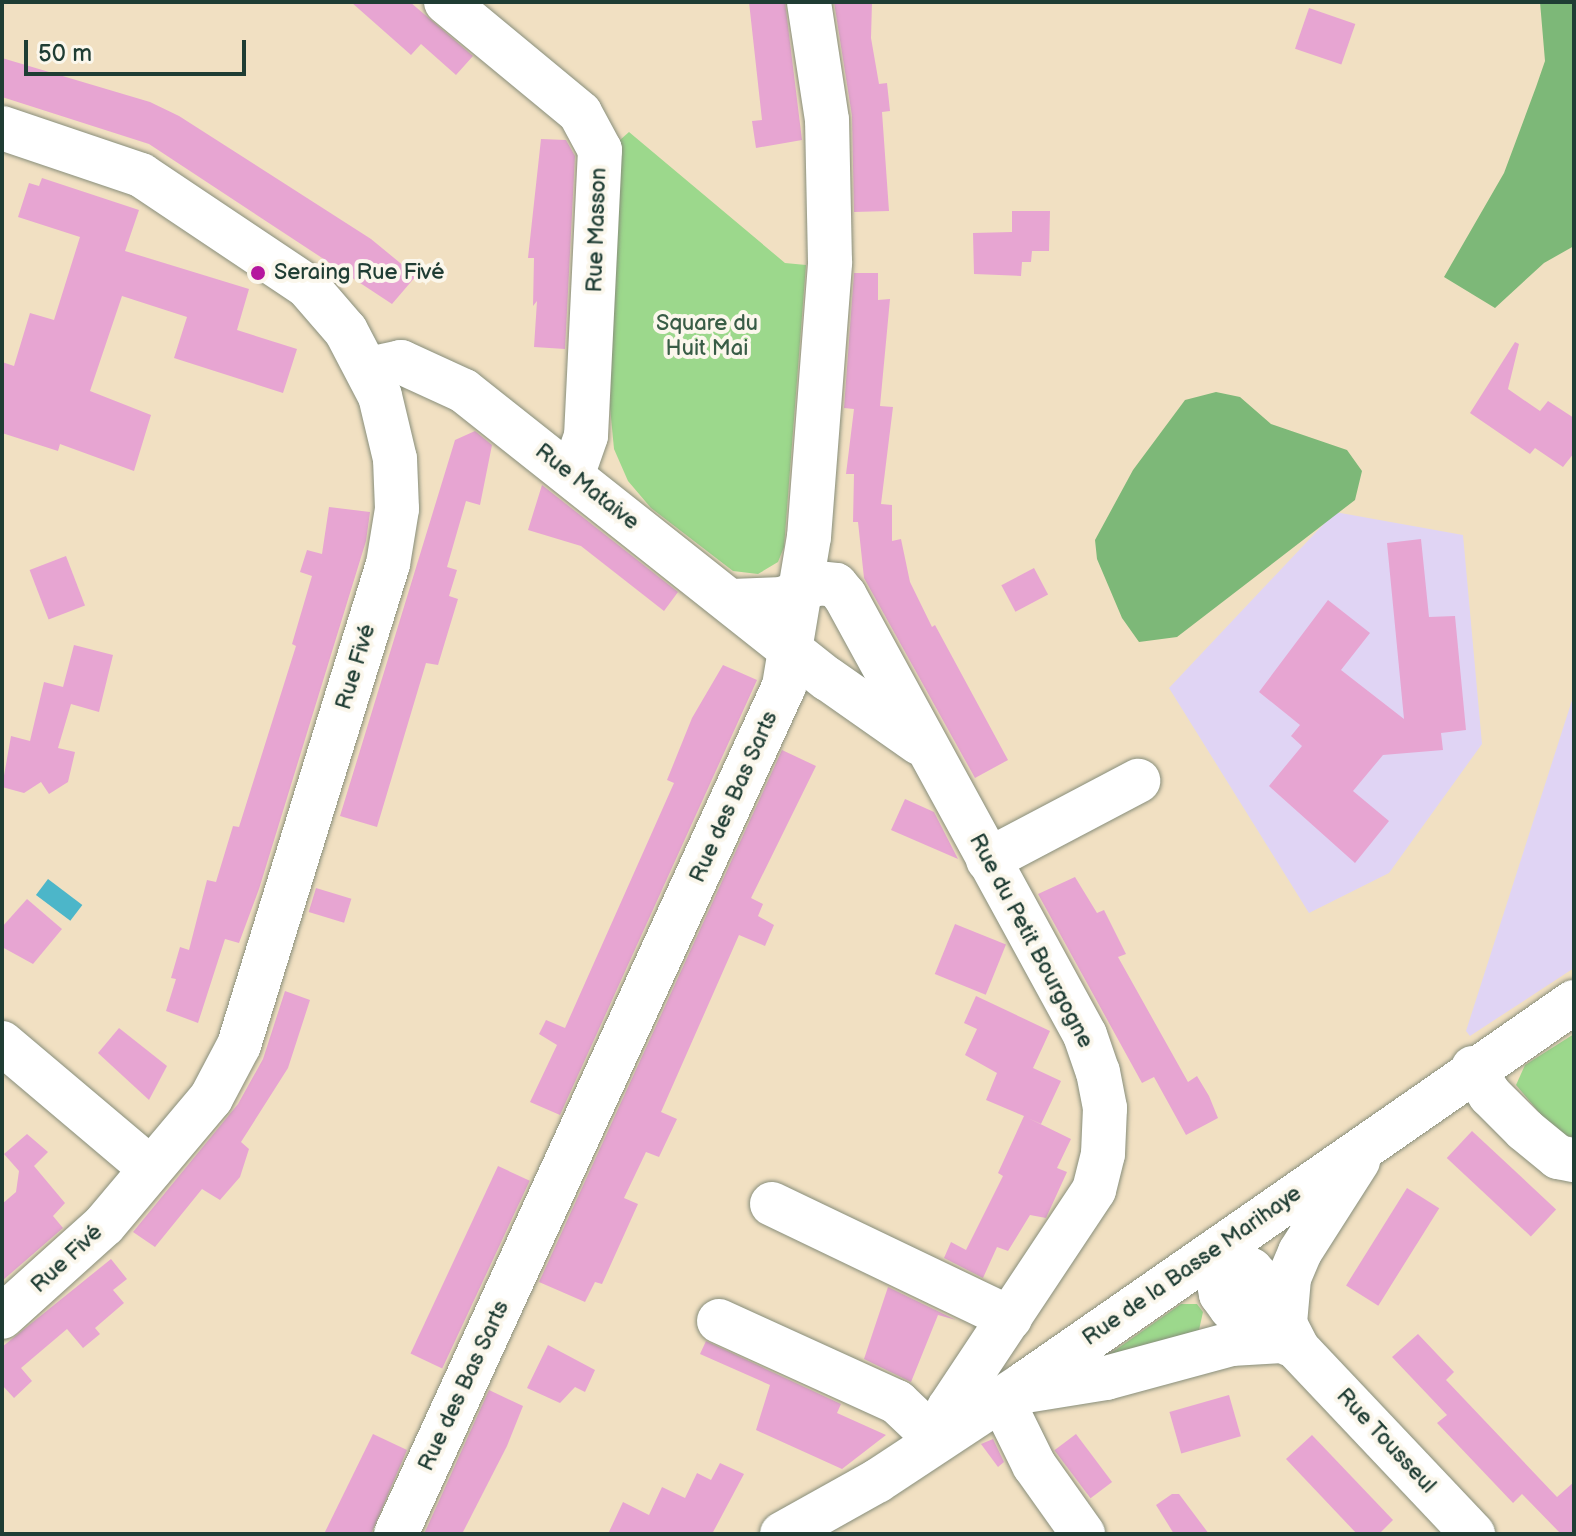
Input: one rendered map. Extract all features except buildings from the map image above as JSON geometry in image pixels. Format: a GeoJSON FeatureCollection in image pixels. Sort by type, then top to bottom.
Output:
{"type":"FeatureCollection","features":[{"type":"Feature","properties":{"kind":"street","name":"Rue Masson"},"geometry":{"type":"LineString","coordinates":[[446,2],[580,113],[600,150],[586,436],[572,476]]}},
{"type":"Feature","properties":{"kind":"street","name":"Rue des Bas Sarts"},"geometry":{"type":"LineString","coordinates":[[396,1534],[776,707],[802,592],[829,281],[831,197],[809,2]]}},
{"type":"Feature","properties":{"kind":"street","name":"Rue Fivé"},"geometry":{"type":"LineString","coordinates":[[2,128],[141,175],[210,217],[308,287],[338,319],[369,369],[390,426],[397,509],[388,564],[239,1045],[211,1098],[151,1169],[81,1248],[2,1317]]}},
{"type":"Feature","properties":{"kind":"street","name":"Rue Mataive"},"geometry":{"type":"LineString","coordinates":[[369,369],[393,361],[438,375],[792,647]]}},
{"type":"Feature","properties":{"kind":"street","name":"Rue du Petit Bourgogne"},"geometry":{"type":"LineString","coordinates":[[802,592],[828,583],[845,596],[1085,1035],[1105,1108],[1103,1154],[1094,1190],[949,1408],[944,1436]]}},
{"type":"Feature","properties":{"kind":"street"},"geometry":{"type":"LineString","coordinates":[[732,601],[770,601],[802,592]]}},
{"type":"Feature","properties":{"kind":"street","name":"Rue du Petit Bourgogne"},"geometry":{"type":"LineString","coordinates":[[792,647],[927,749]]}},
{"type":"Feature","properties":{"kind":"street"},"geometry":{"type":"LineString","coordinates":[[988,860],[1138,781]]}},
{"type":"Feature","properties":{"kind":"street","name":"Rue de la Basse Marihaye"},"geometry":{"type":"LineString","coordinates":[[782,1534],[839,1505],[1005,1396],[1473,1068],[1574,1002]]}},
{"type":"Feature","properties":{"kind":"street"},"geometry":{"type":"LineString","coordinates":[[2,1043],[151,1169]]}},
{"type":"Feature","properties":{"kind":"street"},"geometry":{"type":"LineString","coordinates":[[1473,1068],[1490,1095],[1525,1130],[1558,1157],[1574,1160]]}},
{"type":"Feature","properties":{"kind":"street","name":"Rue de la Basse Marihaye"},"geometry":{"type":"LineString","coordinates":[[1005,1396],[1106,1378],[1231,1344],[1288,1337],[1289,1278],[1300,1252],[1375,1137]]}},
{"type":"Feature","properties":{"kind":"street"},"geometry":{"type":"LineString","coordinates":[[772,1204],[1010,1318]]}},
{"type":"Feature","properties":{"kind":"street","name":"Rue Tousseul"},"geometry":{"type":"LineString","coordinates":[[1213,1253],[1251,1270],[1288,1337],[1473,1534]]}},
{"type":"Feature","properties":{"kind":"street"},"geometry":{"type":"LineString","coordinates":[[719,1321],[897,1402],[944,1436]]}},
{"type":"Feature","properties":{"kind":"street"},"geometry":{"type":"LineString","coordinates":[[1005,1396],[1034,1465],[1083,1534]]}},
{"type":"Feature","properties":{"kind":"shaded area"},"geometry":{"type":"Polygon","coordinates":[[[1335,512],[1463,535],[1482,744],[1389,873],[1309,913],[1169,688],[1335,512]]]}},
{"type":"Feature","properties":{"kind":"shaded area"},"geometry":{"type":"Polygon","coordinates":[[[1574,694],[1574,968],[1470,1036],[1466,1031],[1574,694]]]}},
{"type":"Feature","properties":{"kind":"green space"},"geometry":{"type":"Polygon","coordinates":[[[1540,2],[1574,2],[1574,246],[1544,263],[1495,308],[1444,277],[1504,173],[1536,87],[1545,61],[1540,2]]]}},
{"type":"Feature","properties":{"kind":"green space","name":"Square du Huit Mai"},"geometry":{"type":"Polygon","coordinates":[[[629,132],[785,263],[806,265],[784,547],[778,562],[758,574],[733,571],[651,508],[628,481],[614,449],[610,407],[620,140],[629,132]]]}},
{"type":"Feature","properties":{"kind":"green space"},"geometry":{"type":"Polygon","coordinates":[[[1216,392],[1240,397],[1271,424],[1347,450],[1362,471],[1355,500],[1177,637],[1139,642],[1122,618],[1097,559],[1095,540],[1133,470],[1185,400],[1216,392]]]}},
{"type":"Feature","properties":{"kind":"green space"},"geometry":{"type":"Polygon","coordinates":[[[1574,1034],[1574,1136],[1569,1137],[1555,1131],[1516,1085],[1525,1065],[1574,1034]]]}},
{"type":"Feature","properties":{"kind":"green space"},"geometry":{"type":"Polygon","coordinates":[[[1181,1304],[1197,1304],[1203,1312],[1199,1330],[1104,1358],[1181,1304]]]}},
{"type":"Feature","properties":{"kind":"water"},"geometry":{"type":"Polygon","coordinates":[[[48,879],[82,905],[70,921],[36,895],[48,879]]]}},
{"type":"Feature","properties":{"kind":"place","name":"Seraing Rue Fivé"},"geometry":{"type":"Point","coordinates":[258,273]}}]}
